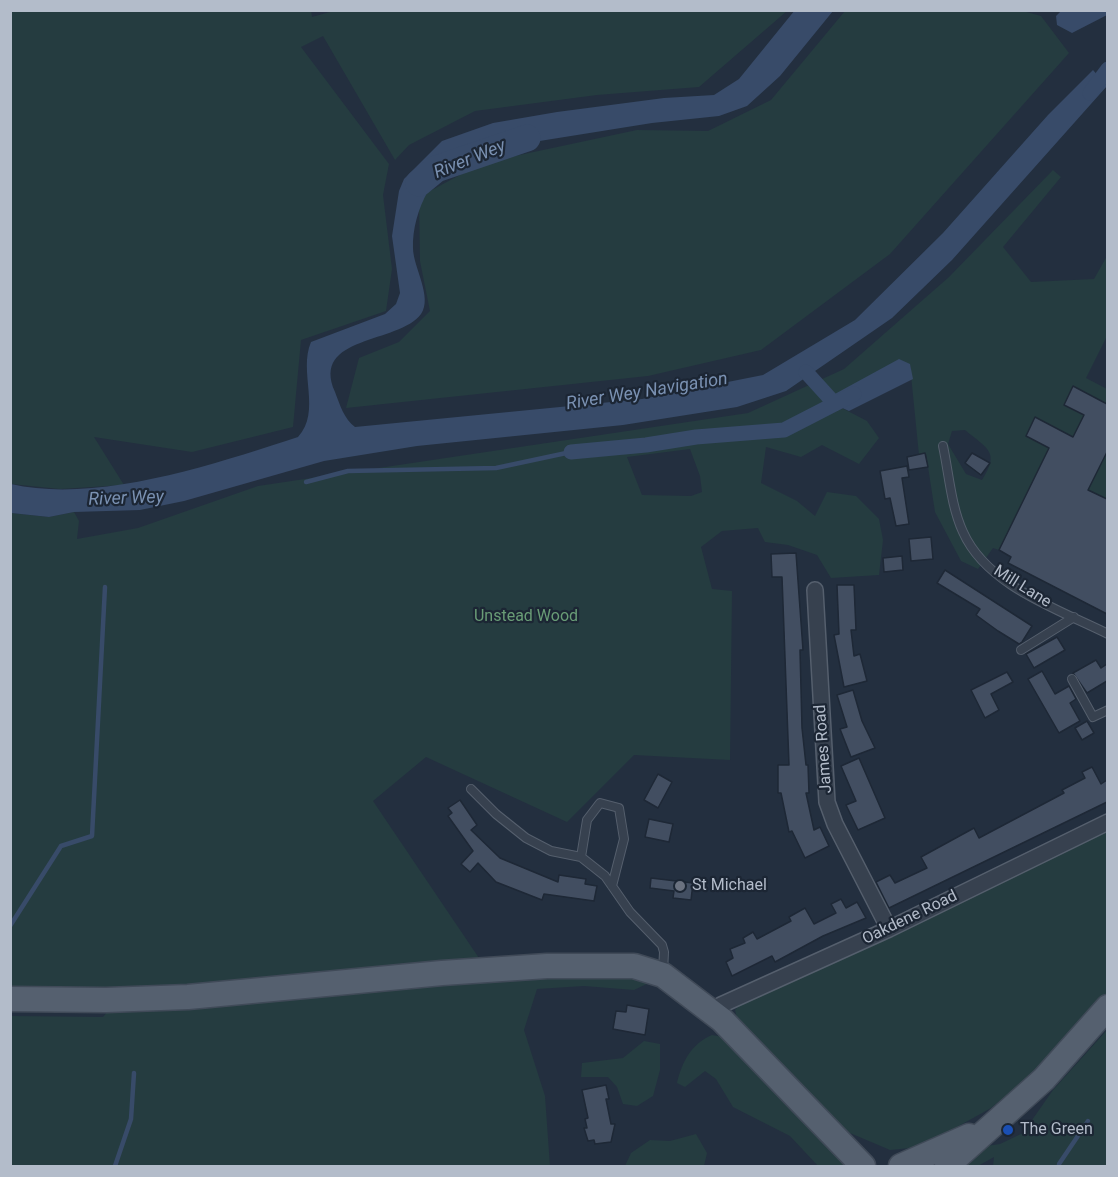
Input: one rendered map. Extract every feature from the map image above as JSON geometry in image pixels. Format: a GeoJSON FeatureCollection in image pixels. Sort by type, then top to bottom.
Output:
{"type":"FeatureCollection","features":[{"type":"Feature","properties":{"kind":"main road"},"geometry":{"type":"LineString","coordinates":[[10,999],[188,997],[442,973],[547,966],[634,966],[663,975],[722,1020],[863,1167]]}},
{"type":"Feature","properties":{"kind":"main road"},"geometry":{"type":"LineString","coordinates":[[947,1167],[1044,1079],[1107,1007]]}},
{"type":"Feature","properties":{"kind":"main road"},"geometry":{"type":"LineString","coordinates":[[843,1145],[880,1162],[905,1166],[991,1127]]}},
{"type":"Feature","properties":{"kind":"street","name":"James Road"},"geometry":{"type":"LineString","coordinates":[[815,590],[827,802],[835,824],[889,929]]}},
{"type":"Feature","properties":{"kind":"street","name":"Oakdene Road"},"geometry":{"type":"LineString","coordinates":[[713,1014],[721,1005],[889,929],[1107,822]]}},
{"type":"Feature","properties":{"kind":"lane","name":"Mill Lane"},"geometry":{"type":"LineString","coordinates":[[943,446],[957,517],[974,552],[1005,580],[1107,634]]}},
{"type":"Feature","properties":{"kind":"lane"},"geometry":{"type":"LineString","coordinates":[[1021,650],[1074,617]]}},
{"type":"Feature","properties":{"kind":"lane"},"geometry":{"type":"LineString","coordinates":[[1072,679],[1094,717],[1107,710]]}},
{"type":"Feature","properties":{"kind":"lane"},"geometry":{"type":"LineString","coordinates":[[471,789],[496,814],[526,838],[551,850],[581,857],[605,876],[630,912],[662,945],[663,975]]}},
{"type":"Feature","properties":{"kind":"lane"},"geometry":{"type":"LineString","coordinates":[[581,857],[587,820],[600,803],[619,808],[624,839],[612,886]]}},
{"type":"Feature","properties":{"kind":"green space"},"geometry":{"type":"Polygon","coordinates":[[[311,10],[312,17],[337,10],[787,11],[699,87],[597,95],[475,111],[409,145],[395,160],[323,36],[301,47],[389,164],[383,195],[392,269],[386,311],[301,340],[293,427],[192,452],[94,437],[124,485],[60,489],[11,484],[11,11],[311,10]]]}},
{"type":"Feature","properties":{"kind":"green space"},"geometry":{"type":"Polygon","coordinates":[[[845,11],[1023,11],[1041,16],[1069,53],[890,254],[761,350],[648,376],[346,408],[359,358],[399,342],[430,311],[420,261],[419,197],[482,163],[637,130],[708,131],[771,100],[845,11]]]}},
{"type":"Feature","properties":{"kind":"green space","name":"Unstead Wood"},"geometry":{"type":"Polygon","coordinates":[[[1053,170],[1061,177],[1003,247],[1031,282],[1094,279],[1107,256],[1107,336],[1086,378],[1107,389],[1107,499],[1042,466],[999,550],[993,548],[978,569],[961,561],[935,512],[926,454],[919,455],[910,365],[840,407],[867,421],[879,438],[859,464],[822,445],[801,457],[766,447],[761,483],[797,501],[815,516],[827,492],[856,496],[879,519],[883,540],[879,575],[831,578],[817,555],[788,545],[765,542],[758,528],[722,531],[701,547],[712,589],[732,591],[730,760],[634,755],[567,822],[426,757],[373,801],[481,961],[177,991],[11,987],[11,513],[49,517],[74,512],[79,521],[77,539],[138,528],[258,486],[748,413],[844,369],[949,277],[1053,170]],[[965,430],[952,431],[948,444],[966,474],[982,480],[991,457],[985,447],[965,430]],[[690,449],[627,457],[642,495],[691,496],[702,492],[700,476],[690,449]]]}},
{"type":"Feature","properties":{"kind":"green space"},"geometry":{"type":"Polygon","coordinates":[[[1107,827],[1107,993],[1051,1060],[991,1108],[939,1137],[911,1148],[890,1150],[850,1133],[831,1118],[738,1022],[735,1010],[744,1000],[1107,827]]]}},
{"type":"Feature","properties":{"kind":"green space"},"geometry":{"type":"Polygon","coordinates":[[[624,974],[653,981],[634,990],[584,986],[537,989],[524,1030],[545,1096],[550,1166],[11,1166],[10,1016],[103,1017],[109,1010],[259,1003],[437,980],[624,974]]]}},
{"type":"Feature","properties":{"kind":"green space"},"geometry":{"type":"Polygon","coordinates":[[[1107,1030],[1107,1166],[993,1166],[994,1157],[978,1166],[955,1166],[980,1147],[1000,1144],[1023,1133],[1053,1090],[1107,1030]]]}},
{"type":"Feature","properties":{"kind":"green space"},"geometry":{"type":"Polygon","coordinates":[[[712,1035],[723,1037],[848,1166],[818,1166],[790,1136],[733,1107],[716,1079],[705,1071],[685,1087],[677,1083],[688,1054],[698,1043],[712,1035]]]}},
{"type":"Feature","properties":{"kind":"green space"},"geometry":{"type":"Polygon","coordinates":[[[644,1041],[660,1044],[660,1070],[653,1096],[637,1106],[623,1104],[617,1087],[608,1077],[581,1077],[582,1063],[623,1058],[644,1041]]]}},
{"type":"Feature","properties":{"kind":"green space"},"geometry":{"type":"Polygon","coordinates":[[[696,1134],[707,1153],[704,1166],[625,1166],[631,1153],[650,1140],[670,1141],[696,1134]]]}},
{"type":"Feature","properties":{"kind":"water"},"geometry":{"type":"Polygon","coordinates":[[[795,10],[833,11],[780,76],[747,106],[719,116],[652,123],[471,152],[458,158],[447,167],[428,191],[421,205],[414,234],[414,256],[425,299],[421,314],[410,324],[345,350],[335,360],[331,374],[335,392],[351,424],[355,427],[642,399],[763,375],[855,320],[943,233],[1048,115],[1093,70],[1107,86],[952,260],[892,318],[786,391],[737,407],[623,425],[417,446],[324,461],[184,501],[140,510],[74,512],[49,517],[11,513],[11,484],[45,489],[80,489],[118,485],[193,469],[298,437],[305,427],[308,415],[307,366],[311,342],[385,314],[396,304],[400,293],[392,236],[399,191],[404,179],[442,141],[493,123],[557,112],[664,98],[714,95],[739,79],[795,10]]]}},
{"type":"Feature","properties":{"kind":"water"},"geometry":{"type":"Polygon","coordinates":[[[1061,11],[1107,11],[1107,15],[1072,33],[1057,25],[1056,16],[1061,11]]]}},
{"type":"Feature","properties":{"kind":"water"},"geometry":{"type":"Polygon","coordinates":[[[899,359],[910,364],[913,379],[849,411],[840,407],[833,395],[899,359]]]}},
{"type":"Feature","properties":{"kind":"building"},"geometry":{"type":"Polygon","coordinates":[[[1073,386],[1107,404],[1107,452],[1088,490],[1107,499],[1107,614],[1008,563],[1011,557],[999,550],[1049,448],[1026,436],[1035,417],[1073,437],[1084,415],[1064,405],[1073,386]]]}},
{"type":"Feature","properties":{"kind":"building"},"geometry":{"type":"Polygon","coordinates":[[[925,453],[928,467],[909,470],[907,457],[925,453]]]}},
{"type":"Feature","properties":{"kind":"building"},"geometry":{"type":"Polygon","coordinates":[[[972,453],[990,463],[981,475],[965,463],[972,453]]]}},
{"type":"Feature","properties":{"kind":"building"},"geometry":{"type":"Polygon","coordinates":[[[907,466],[909,477],[902,478],[909,524],[896,526],[890,498],[885,499],[880,471],[907,466]]]}},
{"type":"Feature","properties":{"kind":"building"},"geometry":{"type":"Polygon","coordinates":[[[931,537],[933,559],[911,561],[909,539],[931,537]]]}},
{"type":"Feature","properties":{"kind":"building"},"geometry":{"type":"Polygon","coordinates":[[[796,553],[803,650],[800,650],[802,728],[806,765],[808,765],[809,793],[806,793],[814,830],[820,827],[829,846],[805,858],[792,831],[789,832],[781,793],[778,793],[778,765],[789,765],[782,577],[772,577],[771,554],[796,553]]]}},
{"type":"Feature","properties":{"kind":"building"},"geometry":{"type":"Polygon","coordinates":[[[902,556],[903,570],[884,572],[883,558],[902,556]]]}},
{"type":"Feature","properties":{"kind":"building"},"geometry":{"type":"Polygon","coordinates":[[[945,570],[1032,626],[1022,642],[1019,644],[998,631],[976,615],[980,609],[937,583],[945,570]]]}},
{"type":"Feature","properties":{"kind":"building"},"geometry":{"type":"Polygon","coordinates":[[[837,585],[854,585],[856,630],[851,630],[854,656],[860,654],[867,681],[844,687],[834,635],[839,634],[837,585]]]}},
{"type":"Feature","properties":{"kind":"building"},"geometry":{"type":"Polygon","coordinates":[[[1057,637],[1065,650],[1034,668],[1026,654],[1057,637]]]}},
{"type":"Feature","properties":{"kind":"building"},"geometry":{"type":"Polygon","coordinates":[[[1096,660],[1101,668],[1107,664],[1107,681],[1087,693],[1073,673],[1096,660]]]}},
{"type":"Feature","properties":{"kind":"building"},"geometry":{"type":"Polygon","coordinates":[[[1042,671],[1055,694],[1069,686],[1076,699],[1070,703],[1080,721],[1059,733],[1028,679],[1042,671]]]}},
{"type":"Feature","properties":{"kind":"building"},"geometry":{"type":"Polygon","coordinates":[[[1007,672],[1013,682],[991,694],[999,710],[985,718],[971,690],[1007,672]]]}},
{"type":"Feature","properties":{"kind":"building"},"geometry":{"type":"Polygon","coordinates":[[[853,690],[862,721],[875,748],[851,757],[840,729],[847,727],[837,695],[853,690]]]}},
{"type":"Feature","properties":{"kind":"building"},"geometry":{"type":"Polygon","coordinates":[[[1087,721],[1094,733],[1082,740],[1075,728],[1087,721]]]}},
{"type":"Feature","properties":{"kind":"building"},"geometry":{"type":"Polygon","coordinates":[[[859,758],[885,818],[858,830],[846,805],[856,801],[841,766],[859,758]]]}},
{"type":"Feature","properties":{"kind":"building"},"geometry":{"type":"Polygon","coordinates":[[[1092,767],[1101,784],[1107,780],[1107,802],[889,908],[876,882],[890,875],[895,883],[927,868],[921,857],[974,828],[979,838],[1064,793],[1062,790],[1085,778],[1082,772],[1092,767]]]}},
{"type":"Feature","properties":{"kind":"building"},"geometry":{"type":"Polygon","coordinates":[[[658,774],[672,782],[658,808],[644,800],[658,774]]]}},
{"type":"Feature","properties":{"kind":"building"},"geometry":{"type":"Polygon","coordinates":[[[460,800],[477,825],[471,830],[500,858],[558,882],[559,875],[586,879],[585,884],[597,886],[594,901],[544,894],[542,900],[496,882],[478,863],[470,872],[461,864],[473,851],[448,816],[452,813],[448,808],[460,800]]]}},
{"type":"Feature","properties":{"kind":"building"},"geometry":{"type":"Polygon","coordinates":[[[649,819],[673,824],[669,842],[645,837],[649,819]]]}},
{"type":"Feature","properties":{"kind":"building","name":"St Michael"},"geometry":{"type":"Polygon","coordinates":[[[651,878],[693,883],[691,900],[673,898],[674,891],[650,888],[651,878]]]}},
{"type":"Feature","properties":{"kind":"building"},"geometry":{"type":"Polygon","coordinates":[[[841,899],[846,908],[857,902],[866,918],[823,936],[775,962],[772,956],[732,976],[726,962],[733,958],[730,949],[745,943],[743,938],[753,932],[757,939],[791,921],[789,917],[805,908],[814,924],[836,913],[831,904],[841,899]]]}},
{"type":"Feature","properties":{"kind":"building"},"geometry":{"type":"Polygon","coordinates":[[[627,1005],[649,1009],[645,1035],[613,1029],[616,1011],[626,1012],[627,1005]]]}},
{"type":"Feature","properties":{"kind":"building"},"geometry":{"type":"Polygon","coordinates":[[[606,1085],[611,1124],[615,1124],[611,1142],[595,1144],[594,1140],[588,1141],[584,1128],[587,1128],[585,1119],[588,1118],[582,1090],[606,1085]]]}},
{"type":"Feature","properties":{"kind":"waterway","name":"River Wey Navigation"},"geometry":{"type":"LineString","coordinates":[[1090,93],[1108,69]]}},
{"type":"Feature","properties":{"kind":"waterway","name":"River Wey"},"geometry":{"type":"LineString","coordinates":[[419,183],[436,169],[527,138]]}},
{"type":"Feature","properties":{"kind":"waterway"},"geometry":{"type":"LineString","coordinates":[[806,372],[835,404]]}},
{"type":"Feature","properties":{"kind":"waterway"},"geometry":{"type":"LineString","coordinates":[[571,452],[646,445],[696,437],[784,430],[854,394]]}},
{"type":"Feature","properties":{"kind":"waterway"},"geometry":{"type":"LineString","coordinates":[[306,482],[348,471],[496,468],[571,452]]}},
{"type":"Feature","properties":{"kind":"waterway"},"geometry":{"type":"LineString","coordinates":[[10,926],[61,846],[92,836],[105,587]]}},
{"type":"Feature","properties":{"kind":"waterway"},"geometry":{"type":"LineString","coordinates":[[115,1166],[131,1119],[134,1073]]}},
{"type":"Feature","properties":{"kind":"waterway"},"geometry":{"type":"LineString","coordinates":[[1059,1164],[1088,1121]]}},
{"type":"Feature","properties":{"kind":"place","name":"St Michael"},"geometry":{"type":"Point","coordinates":[680,886]}},
{"type":"Feature","properties":{"kind":"place","name":"The Green"},"geometry":{"type":"Point","coordinates":[1008,1130]}}]}
